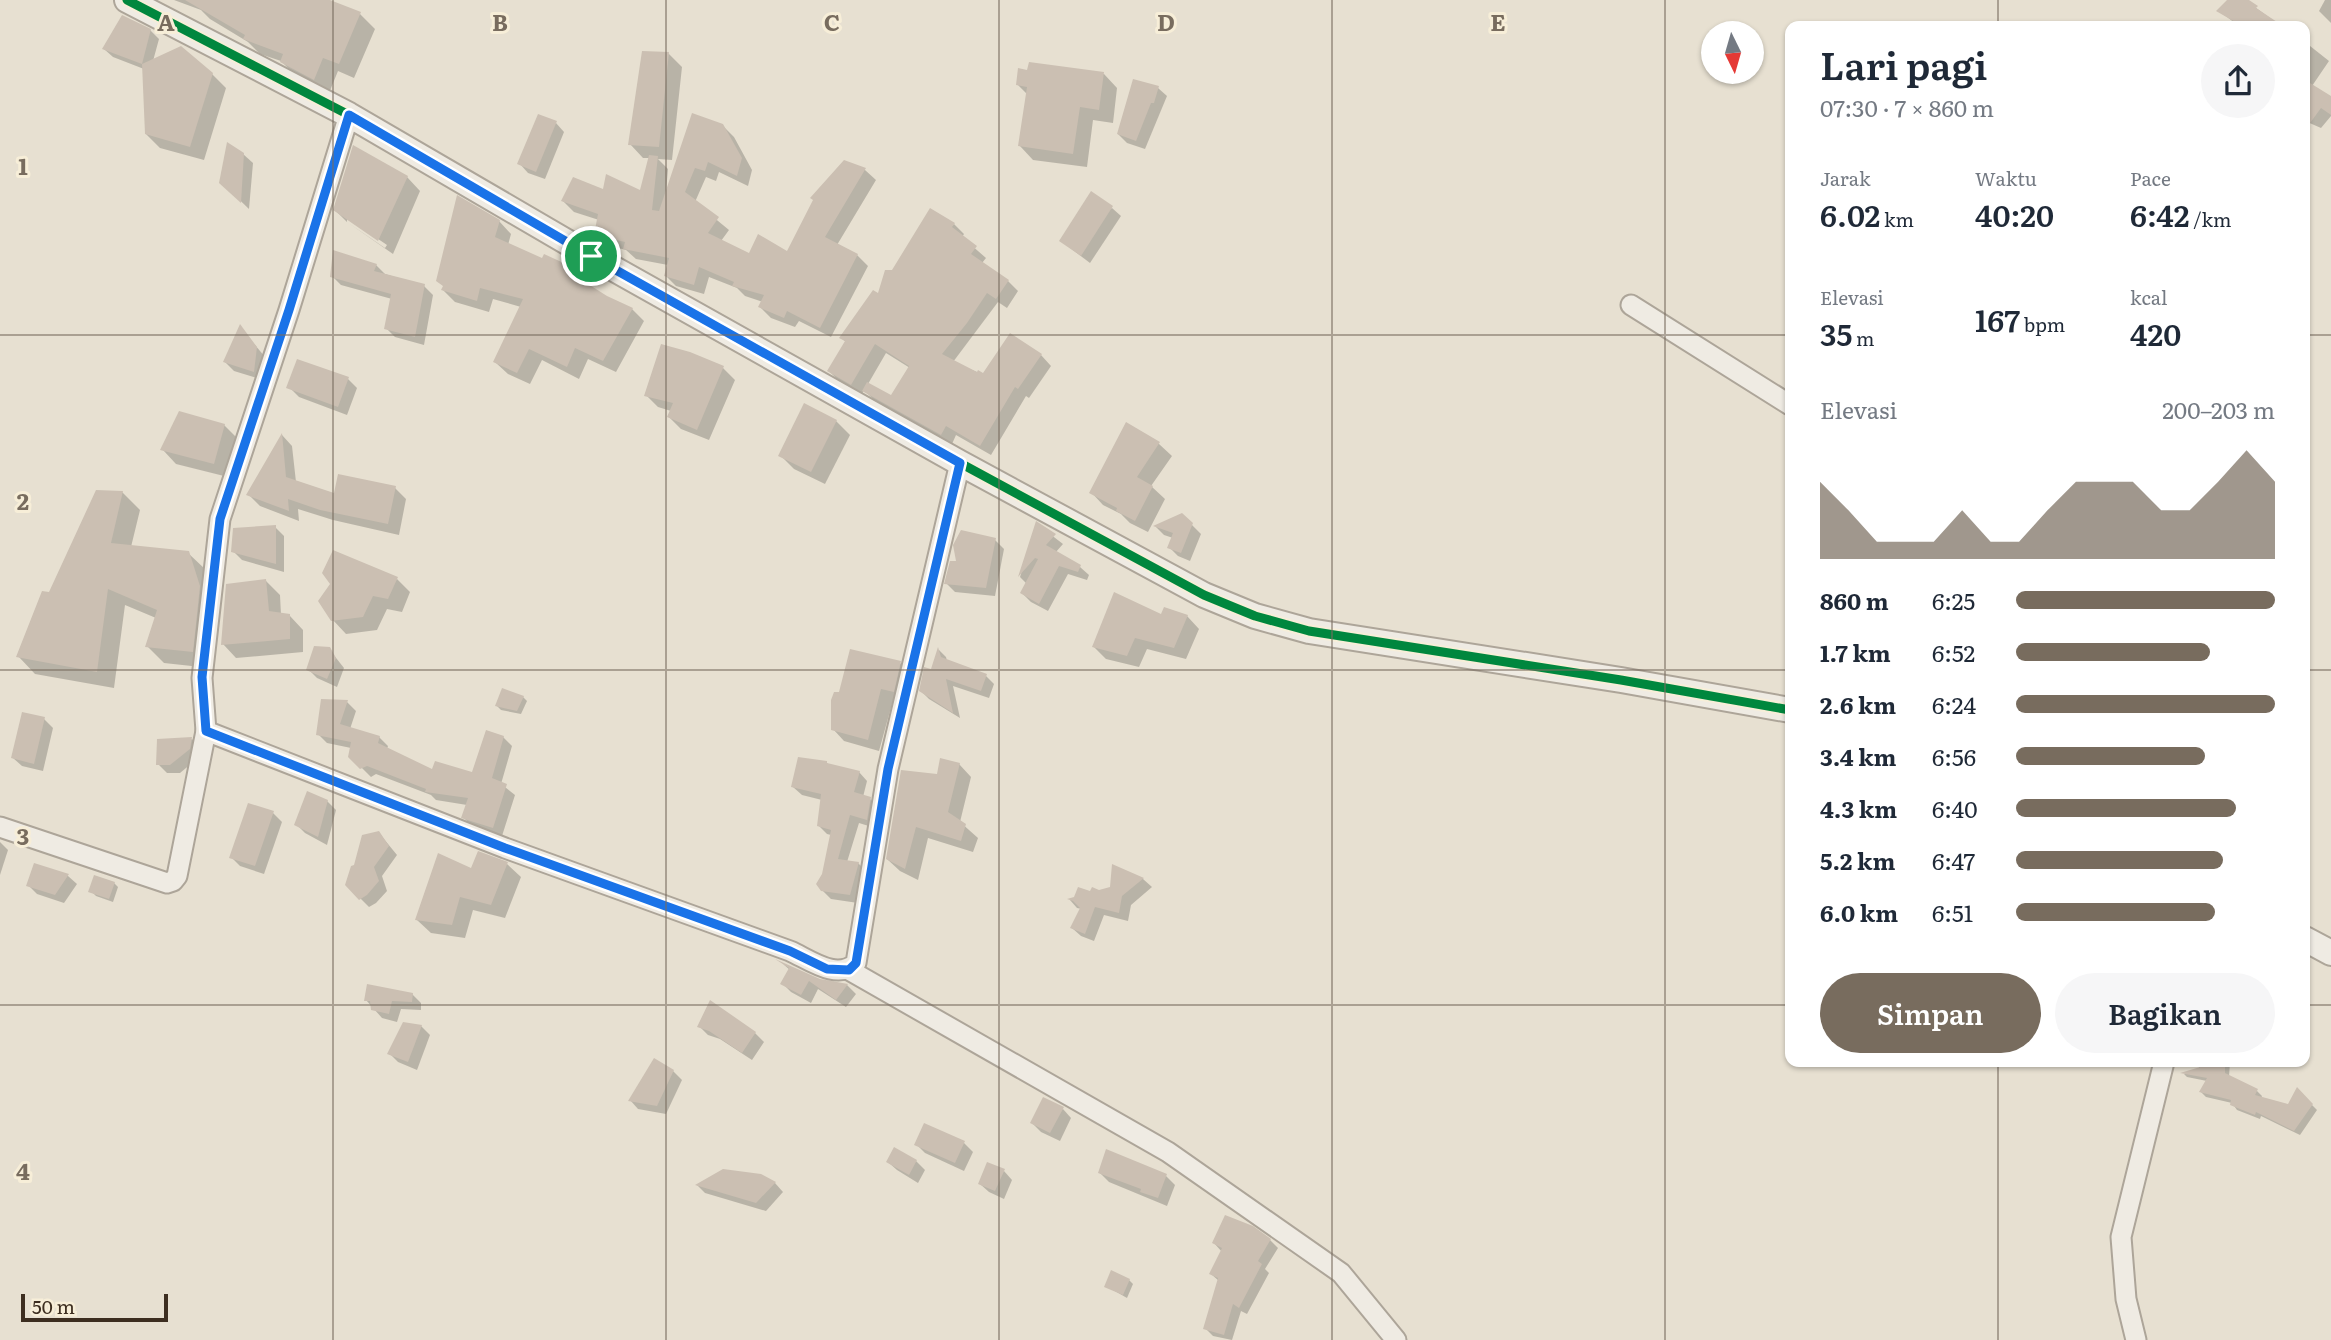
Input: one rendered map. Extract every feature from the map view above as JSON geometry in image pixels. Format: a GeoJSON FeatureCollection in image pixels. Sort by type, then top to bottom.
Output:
{"type":"FeatureCollection","features":[{"type":"Feature","properties":{"kind":"street"},"geometry":{"type":"LineString","coordinates":[[127,0],[349,115],[591,256],[960,463],[1204,595],[1255,616],[1309,631],[1621,680],[1785,709]]}},
{"type":"Feature","properties":{"kind":"street"},"geometry":{"type":"LineString","coordinates":[[0,827],[167,883],[177,876],[206,731],[202,677],[220,519],[289,310],[349,115]]}},
{"type":"Feature","properties":{"kind":"street"},"geometry":{"type":"LineString","coordinates":[[1632,305],[1785,402]]}},
{"type":"Feature","properties":{"kind":"street"},"geometry":{"type":"LineString","coordinates":[[849,970],[856,963],[888,769],[960,463]]}},
{"type":"Feature","properties":{"kind":"street"},"geometry":{"type":"LineString","coordinates":[[206,731],[505,848],[790,951],[827,969],[849,970],[1168,1152],[1341,1273],[1396,1340]]}},
{"type":"Feature","properties":{"kind":"street"},"geometry":{"type":"LineString","coordinates":[[2310,942],[2331,953]]}},
{"type":"Feature","properties":{"kind":"street"},"geometry":{"type":"LineString","coordinates":[[2136,1340],[2126,1299],[2121,1237],[2163,1067]]}},
{"type":"Feature","properties":{"kind":"building"},"geometry":{"type":"Polygon","coordinates":[[[185,0],[330,0],[361,12],[339,64],[323,58],[314,80],[280,62],[283,54],[243,39],[245,35],[185,0]]]}},
{"type":"Feature","properties":{"kind":"building"},"geometry":{"type":"Polygon","coordinates":[[[2227,0],[2249,0],[2276,21],[2233,21],[2216,11],[2227,0]]]}},
{"type":"Feature","properties":{"kind":"building"},"geometry":{"type":"Polygon","coordinates":[[[122,15],[151,29],[142,64],[102,49],[122,15]]]}},
{"type":"Feature","properties":{"kind":"building"},"geometry":{"type":"Polygon","coordinates":[[[181,46],[213,73],[190,147],[145,134],[142,64],[181,46]]]}},
{"type":"Feature","properties":{"kind":"building"},"geometry":{"type":"Polygon","coordinates":[[[642,51],[669,52],[659,147],[628,145],[642,51]]]}},
{"type":"Feature","properties":{"kind":"building"},"geometry":{"type":"Polygon","coordinates":[[[1029,62],[1104,72],[1099,110],[1080,107],[1073,154],[1018,146],[1027,87],[1016,85],[1018,68],[1027,70],[1029,62]]]}},
{"type":"Feature","properties":{"kind":"building"},"geometry":{"type":"Polygon","coordinates":[[[1133,79],[1159,86],[1136,141],[1117,134],[1133,79]]]}},
{"type":"Feature","properties":{"kind":"building"},"geometry":{"type":"Polygon","coordinates":[[[2310,83],[2331,96],[2331,115],[2321,108],[2310,123],[2310,83]]]}},
{"type":"Feature","properties":{"kind":"building"},"geometry":{"type":"Polygon","coordinates":[[[692,113],[723,124],[742,158],[737,176],[708,162],[705,171],[695,168],[685,192],[719,217],[708,233],[749,253],[758,234],[787,251],[813,200],[810,198],[844,160],[866,168],[825,237],[858,254],[820,328],[787,311],[784,318],[758,307],[764,295],[732,286],[734,282],[699,267],[694,285],[664,276],[669,258],[623,249],[625,242],[594,235],[598,214],[561,201],[573,177],[603,189],[606,174],[640,190],[649,155],[658,156],[652,210],[659,211],[692,113]]]}},
{"type":"Feature","properties":{"kind":"building"},"geometry":{"type":"Polygon","coordinates":[[[538,114],[557,121],[536,172],[517,164],[538,114]]]}},
{"type":"Feature","properties":{"kind":"building"},"geometry":{"type":"Polygon","coordinates":[[[227,142],[244,153],[241,203],[219,183],[227,142]]]}},
{"type":"Feature","properties":{"kind":"building"},"geometry":{"type":"Polygon","coordinates":[[[353,145],[408,176],[378,241],[333,210],[353,145]]]}},
{"type":"Feature","properties":{"kind":"building"},"geometry":{"type":"Polygon","coordinates":[[[1091,191],[1113,206],[1081,256],[1059,241],[1091,191]]]}},
{"type":"Feature","properties":{"kind":"building"},"geometry":{"type":"Polygon","coordinates":[[[457,195],[500,220],[495,237],[542,258],[544,254],[568,265],[566,270],[607,296],[633,308],[603,361],[575,348],[567,367],[529,349],[517,373],[493,362],[523,299],[480,288],[477,301],[441,290],[443,286],[436,281],[457,195]]]}},
{"type":"Feature","properties":{"kind":"building"},"geometry":{"type":"Polygon","coordinates":[[[930,208],[955,223],[952,227],[977,246],[971,254],[1009,280],[996,299],[987,293],[942,354],[983,373],[1010,333],[1042,354],[1018,389],[1015,387],[980,446],[946,426],[941,435],[862,391],[867,382],[891,395],[909,366],[875,344],[851,385],[827,371],[845,341],[839,338],[873,290],[878,293],[885,270],[892,270],[930,208]]]}},
{"type":"Feature","properties":{"kind":"building"},"geometry":{"type":"Polygon","coordinates":[[[333,250],[377,264],[374,271],[425,284],[415,337],[384,329],[391,294],[330,277],[333,250]]]}},
{"type":"Feature","properties":{"kind":"building"},"geometry":{"type":"Polygon","coordinates":[[[240,324],[257,347],[254,372],[223,362],[240,324]]]}},
{"type":"Feature","properties":{"kind":"building"},"geometry":{"type":"Polygon","coordinates":[[[661,344],[724,366],[697,430],[667,417],[673,403],[644,396],[661,344]]]}},
{"type":"Feature","properties":{"kind":"building"},"geometry":{"type":"Polygon","coordinates":[[[297,359],[349,377],[338,407],[286,388],[297,359]]]}},
{"type":"Feature","properties":{"kind":"building"},"geometry":{"type":"Polygon","coordinates":[[[804,403],[837,420],[811,472],[778,456],[804,403]]]}},
{"type":"Feature","properties":{"kind":"building"},"geometry":{"type":"Polygon","coordinates":[[[179,411],[225,424],[214,464],[160,450],[179,411]]]}},
{"type":"Feature","properties":{"kind":"building"},"geometry":{"type":"Polygon","coordinates":[[[1126,422],[1160,442],[1137,477],[1153,486],[1135,521],[1089,493],[1126,422]]]}},
{"type":"Feature","properties":{"kind":"building"},"geometry":{"type":"Polygon","coordinates":[[[282,433],[286,477],[334,493],[338,474],[396,486],[388,524],[320,510],[288,499],[289,511],[246,495],[282,433]]]}},
{"type":"Feature","properties":{"kind":"building"},"geometry":{"type":"Polygon","coordinates":[[[96,490],[123,491],[111,543],[189,551],[200,586],[193,652],[145,647],[157,610],[108,589],[97,672],[16,657],[42,591],[49,592],[96,490]]]}},
{"type":"Feature","properties":{"kind":"building"},"geometry":{"type":"Polygon","coordinates":[[[1182,513],[1193,523],[1181,553],[1167,548],[1173,533],[1153,526],[1182,513]]]}},
{"type":"Feature","properties":{"kind":"building"},"geometry":{"type":"Polygon","coordinates":[[[1036,521],[1056,534],[1046,545],[1081,565],[1078,572],[1059,566],[1039,604],[1020,593],[1038,559],[1035,558],[1018,577],[1036,521]]]}},
{"type":"Feature","properties":{"kind":"building"},"geometry":{"type":"Polygon","coordinates":[[[276,525],[276,564],[231,552],[233,528],[276,525]]]}},
{"type":"Feature","properties":{"kind":"building"},"geometry":{"type":"Polygon","coordinates":[[[961,530],[996,538],[986,588],[944,584],[950,561],[956,561],[953,545],[961,530]]]}},
{"type":"Feature","properties":{"kind":"building"},"geometry":{"type":"Polygon","coordinates":[[[333,550],[398,577],[388,599],[373,596],[363,617],[331,621],[318,601],[330,584],[322,573],[333,550]]]}},
{"type":"Feature","properties":{"kind":"building"},"geometry":{"type":"Polygon","coordinates":[[[266,579],[269,611],[290,614],[290,639],[221,645],[226,584],[266,579]]]}},
{"type":"Feature","properties":{"kind":"building"},"geometry":{"type":"Polygon","coordinates":[[[1114,592],[1161,614],[1164,607],[1188,615],[1174,648],[1135,638],[1127,656],[1092,647],[1114,592]]]}},
{"type":"Feature","properties":{"kind":"building"},"geometry":{"type":"Polygon","coordinates":[[[314,646],[330,647],[336,658],[327,679],[306,670],[314,646]]]}},
{"type":"Feature","properties":{"kind":"building"},"geometry":{"type":"Polygon","coordinates":[[[938,647],[941,657],[987,674],[981,691],[946,679],[953,713],[919,691],[924,667],[931,669],[938,647]]]}},
{"type":"Feature","properties":{"kind":"building"},"geometry":{"type":"Polygon","coordinates":[[[850,649],[901,661],[894,692],[881,689],[868,740],[831,730],[831,700],[834,692],[839,692],[850,649]]]}},
{"type":"Feature","properties":{"kind":"building"},"geometry":{"type":"Polygon","coordinates":[[[502,688],[524,696],[517,711],[495,706],[502,688]]]}},
{"type":"Feature","properties":{"kind":"building"},"geometry":{"type":"Polygon","coordinates":[[[321,699],[348,700],[340,724],[380,736],[378,743],[432,769],[435,761],[472,772],[486,730],[504,736],[492,778],[507,784],[493,828],[461,818],[468,798],[425,792],[426,789],[367,766],[360,769],[348,757],[351,742],[316,735],[321,699]]]}},
{"type":"Feature","properties":{"kind":"building"},"geometry":{"type":"Polygon","coordinates":[[[22,712],[45,717],[34,764],[11,758],[22,712]]]}},
{"type":"Feature","properties":{"kind":"building"},"geometry":{"type":"Polygon","coordinates":[[[192,737],[190,749],[170,765],[156,765],[157,739],[192,737]]]}},
{"type":"Feature","properties":{"kind":"building"},"geometry":{"type":"Polygon","coordinates":[[[798,757],[827,761],[860,771],[854,792],[871,797],[867,820],[850,815],[838,859],[859,862],[850,895],[821,891],[816,884],[822,874],[831,830],[817,826],[821,794],[791,787],[798,757]]]}},
{"type":"Feature","properties":{"kind":"building"},"geometry":{"type":"Polygon","coordinates":[[[940,758],[960,763],[948,812],[966,824],[961,841],[916,827],[905,869],[886,859],[901,770],[937,774],[940,758]]]}},
{"type":"Feature","properties":{"kind":"building"},"geometry":{"type":"Polygon","coordinates":[[[307,791],[328,800],[318,837],[294,825],[307,791]]]}},
{"type":"Feature","properties":{"kind":"building"},"geometry":{"type":"Polygon","coordinates":[[[248,803],[274,811],[255,866],[229,858],[248,803]]]}},
{"type":"Feature","properties":{"kind":"building"},"geometry":{"type":"Polygon","coordinates":[[[379,831],[389,846],[374,867],[379,881],[359,900],[345,885],[362,835],[379,831]]]}},
{"type":"Feature","properties":{"kind":"building"},"geometry":{"type":"Polygon","coordinates":[[[478,851],[508,862],[491,905],[460,897],[452,925],[415,920],[438,853],[471,868],[478,851]]]}},
{"type":"Feature","properties":{"kind":"building"},"geometry":{"type":"Polygon","coordinates":[[[34,863],[69,874],[55,895],[26,886],[34,863]]]}},
{"type":"Feature","properties":{"kind":"building"},"geometry":{"type":"Polygon","coordinates":[[[1112,864],[1144,878],[1122,896],[1119,913],[1095,907],[1085,934],[1070,928],[1080,908],[1067,899],[1074,897],[1078,887],[1090,891],[1092,887],[1099,890],[1110,887],[1112,864]]]}},
{"type":"Feature","properties":{"kind":"building"},"geometry":{"type":"Polygon","coordinates":[[[94,875],[115,882],[109,899],[88,892],[94,875]]]}},
{"type":"Feature","properties":{"kind":"building"},"geometry":{"type":"Polygon","coordinates":[[[775,959],[820,979],[848,984],[836,1000],[809,981],[801,995],[780,984],[789,968],[775,959]]]}},
{"type":"Feature","properties":{"kind":"building"},"geometry":{"type":"Polygon","coordinates":[[[367,984],[413,993],[412,1002],[392,1001],[389,1014],[371,1010],[370,1001],[364,1001],[367,984]]]}},
{"type":"Feature","properties":{"kind":"building"},"geometry":{"type":"Polygon","coordinates":[[[710,1000],[756,1032],[742,1053],[709,1031],[697,1027],[710,1000]]]}},
{"type":"Feature","properties":{"kind":"building"},"geometry":{"type":"Polygon","coordinates":[[[403,1022],[422,1025],[408,1062],[387,1054],[403,1022]]]}},
{"type":"Feature","properties":{"kind":"building"},"geometry":{"type":"Polygon","coordinates":[[[654,1058],[674,1070],[657,1106],[628,1101],[654,1058]]]}},
{"type":"Feature","properties":{"kind":"building"},"geometry":{"type":"Polygon","coordinates":[[[2200,1067],[2225,1067],[2225,1073],[2258,1089],[2255,1095],[2288,1104],[2297,1087],[2313,1104],[2294,1131],[2256,1112],[2255,1115],[2230,1105],[2231,1100],[2199,1092],[2207,1078],[2180,1073],[2200,1067]]]}},
{"type":"Feature","properties":{"kind":"building"},"geometry":{"type":"Polygon","coordinates":[[[1043,1097],[1064,1107],[1050,1133],[1030,1123],[1043,1097]]]}},
{"type":"Feature","properties":{"kind":"building"},"geometry":{"type":"Polygon","coordinates":[[[924,1123],[965,1141],[955,1163],[914,1145],[924,1123]]]}},
{"type":"Feature","properties":{"kind":"building"},"geometry":{"type":"Polygon","coordinates":[[[894,1147],[917,1160],[909,1175],[886,1162],[894,1147]]]}},
{"type":"Feature","properties":{"kind":"building"},"geometry":{"type":"Polygon","coordinates":[[[1106,1149],[1167,1174],[1158,1198],[1098,1173],[1106,1149]]]}},
{"type":"Feature","properties":{"kind":"building"},"geometry":{"type":"Polygon","coordinates":[[[987,1162],[1005,1169],[995,1191],[978,1184],[987,1162]]]}},
{"type":"Feature","properties":{"kind":"building"},"geometry":{"type":"Polygon","coordinates":[[[723,1169],[761,1174],[776,1182],[756,1203],[695,1185],[723,1169]]]}},
{"type":"Feature","properties":{"kind":"building"},"geometry":{"type":"Polygon","coordinates":[[[1225,1215],[1253,1226],[1271,1239],[1258,1261],[1262,1264],[1239,1308],[1233,1304],[1224,1335],[1203,1329],[1218,1278],[1209,1274],[1222,1248],[1212,1243],[1225,1215]]]}},
{"type":"Feature","properties":{"kind":"building"},"geometry":{"type":"Polygon","coordinates":[[[1111,1270],[1130,1279],[1123,1295],[1104,1287],[1111,1270]]]}},
{"type":"Feature","properties":{"kind":"cycle path"},"geometry":{"type":"LineString","coordinates":[[127,0],[349,115],[591,256],[960,463],[1204,595],[1255,616],[1309,631],[1621,680],[1785,709]]}},
{"type":"Feature","properties":{"kind":"cycle path"},"geometry":{"type":"LineString","coordinates":[[349,115],[289,310],[220,519],[202,678],[206,731],[505,848],[790,951],[823,967],[840,970],[849,968],[856,963],[888,769],[960,463]]}},
{"type":"Feature","properties":{"kind":"route"},"geometry":{"type":"LineString","coordinates":[[349,115],[591,256],[960,463],[888,769],[856,963],[849,970],[827,969],[790,951],[505,848],[206,731],[202,677],[220,519],[289,310],[349,115]]}}]}
